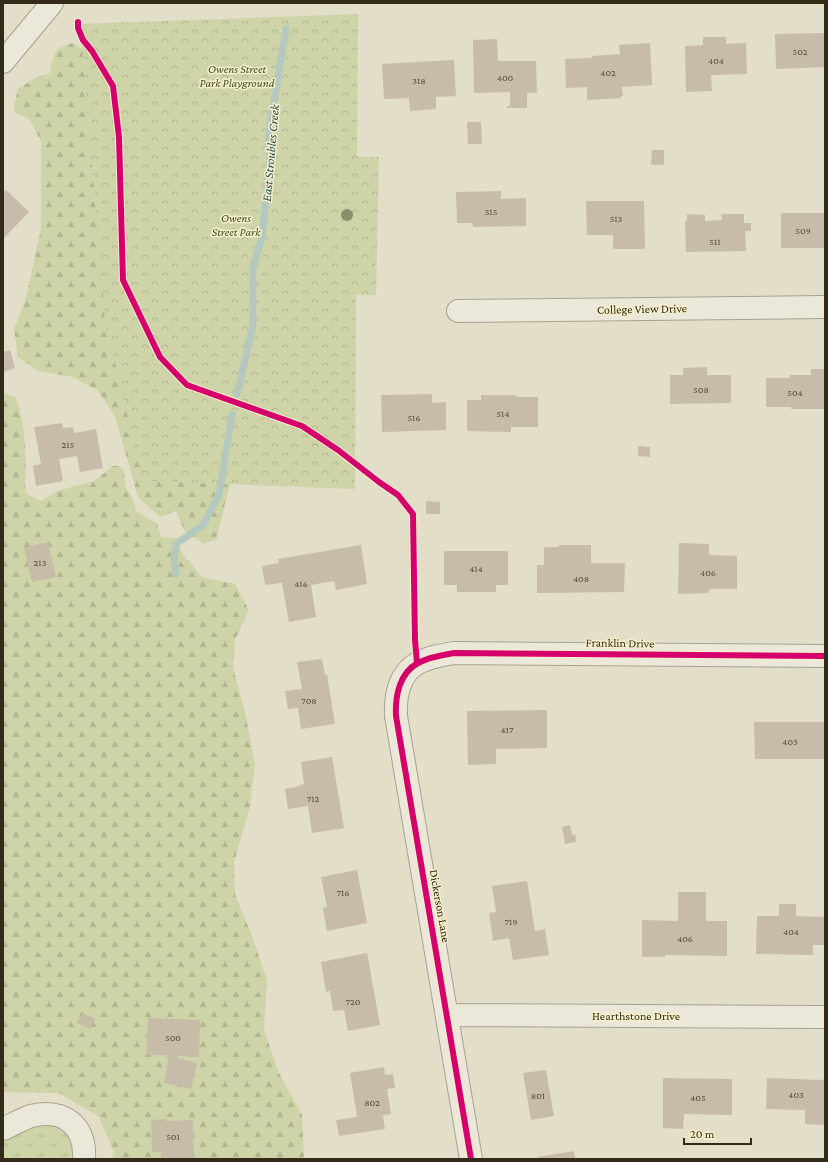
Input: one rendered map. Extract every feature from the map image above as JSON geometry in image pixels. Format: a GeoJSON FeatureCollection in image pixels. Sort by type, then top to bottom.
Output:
{"type":"FeatureCollection","features":[{"type":"Feature","properties":{"kind":"street"},"geometry":{"type":"LineString","coordinates":[[3,62],[52,3]]}},
{"type":"Feature","properties":{"kind":"street","name":"College View Drive"},"geometry":{"type":"LineString","coordinates":[[458,311],[825,307]]}},
{"type":"Feature","properties":{"kind":"street","name":"Franklin Drive"},"geometry":{"type":"LineString","coordinates":[[417,663],[436,656],[454,653],[825,656]]}},
{"type":"Feature","properties":{"kind":"street","name":"Dickerson Lane"},"geometry":{"type":"LineString","coordinates":[[417,663],[410,669],[401,681],[398,691],[396,716],[471,1159]]}},
{"type":"Feature","properties":{"kind":"street","name":"Hearthstone Drive"},"geometry":{"type":"LineString","coordinates":[[447,1015],[825,1017]]}},
{"type":"Feature","properties":{"kind":"street"},"geometry":{"type":"LineString","coordinates":[[3,1129],[29,1117],[42,1114],[53,1114],[67,1118],[81,1135],[85,1150],[84,1159]]}},
{"type":"Feature","properties":{"kind":"green space","name":"Owens Street Park"},"geometry":{"type":"Polygon","coordinates":[[[358,14],[357,157],[379,157],[376,295],[356,295],[355,489],[143,481],[105,320],[80,24],[358,14]]]}},
{"type":"Feature","properties":{"kind":"green space"},"geometry":{"type":"Polygon","coordinates":[[[73,43],[83,50],[231,480],[216,540],[204,543],[185,532],[176,511],[160,517],[138,497],[115,416],[97,390],[73,377],[38,371],[18,357],[14,329],[26,298],[41,228],[41,141],[29,119],[15,112],[14,105],[18,89],[37,77],[50,73],[54,56],[58,50],[61,47],[73,43]]]}},
{"type":"Feature","properties":{"kind":"green space"},"geometry":{"type":"Polygon","coordinates":[[[3,393],[16,398],[20,410],[24,433],[25,493],[41,501],[57,491],[94,481],[113,466],[119,466],[124,471],[125,486],[133,499],[136,511],[157,524],[161,537],[177,538],[182,553],[202,577],[235,584],[249,610],[235,640],[233,668],[245,712],[255,764],[250,806],[234,862],[235,894],[252,936],[267,980],[264,1030],[278,1071],[302,1115],[304,1159],[114,1159],[113,1150],[99,1117],[59,1093],[5,1092],[3,1090],[3,393]]]}},
{"type":"Feature","properties":{"kind":"green space"},"geometry":{"type":"Polygon","coordinates":[[[50,1124],[62,1129],[69,1137],[72,1146],[72,1159],[3,1159],[3,1140],[31,1126],[50,1124]]]}},
{"type":"Feature","properties":{"kind":"building"},"geometry":{"type":"Polygon","coordinates":[[[825,33],[825,67],[776,69],[775,34],[825,33]]]}},
{"type":"Feature","properties":{"kind":"building"},"geometry":{"type":"Polygon","coordinates":[[[703,37],[726,37],[726,44],[746,43],[747,74],[711,75],[712,91],[686,92],[685,46],[703,45],[703,37]]]}},
{"type":"Feature","properties":{"kind":"building"},"geometry":{"type":"Polygon","coordinates":[[[497,39],[498,61],[536,61],[537,93],[527,93],[527,108],[507,108],[507,106],[510,106],[510,92],[474,93],[473,40],[497,39]]]}},
{"type":"Feature","properties":{"kind":"building"},"geometry":{"type":"Polygon","coordinates":[[[650,43],[652,85],[622,87],[623,96],[621,96],[621,98],[587,100],[587,87],[566,88],[565,59],[592,58],[592,56],[620,54],[619,45],[650,43]]]}},
{"type":"Feature","properties":{"kind":"building"},"geometry":{"type":"Polygon","coordinates":[[[454,60],[456,96],[436,97],[436,109],[410,111],[409,98],[384,99],[382,64],[454,60]]]}},
{"type":"Feature","properties":{"kind":"building"},"geometry":{"type":"Polygon","coordinates":[[[467,122],[481,122],[482,144],[468,144],[467,122]]]}},
{"type":"Feature","properties":{"kind":"building"},"geometry":{"type":"Polygon","coordinates":[[[652,150],[664,150],[664,165],[651,165],[652,150]]]}},
{"type":"Feature","properties":{"kind":"building"},"geometry":{"type":"Polygon","coordinates":[[[6,190],[29,212],[3,239],[3,193],[6,190]]]}},
{"type":"Feature","properties":{"kind":"building"},"geometry":{"type":"Polygon","coordinates":[[[501,191],[501,199],[526,198],[526,226],[473,227],[472,223],[457,223],[456,192],[501,191]]]}},
{"type":"Feature","properties":{"kind":"building"},"geometry":{"type":"Polygon","coordinates":[[[586,201],[644,201],[645,249],[613,249],[613,235],[587,235],[586,201]]]}},
{"type":"Feature","properties":{"kind":"building"},"geometry":{"type":"Polygon","coordinates":[[[781,213],[825,213],[825,248],[781,248],[781,213]]]}},
{"type":"Feature","properties":{"kind":"building"},"geometry":{"type":"Polygon","coordinates":[[[687,214],[705,215],[705,221],[722,220],[721,214],[744,214],[744,223],[751,223],[751,231],[745,231],[746,251],[686,252],[685,221],[687,221],[687,214]]]}},
{"type":"Feature","properties":{"kind":"building"},"geometry":{"type":"Polygon","coordinates":[[[10,350],[15,368],[3,372],[3,352],[10,350]]]}},
{"type":"Feature","properties":{"kind":"building"},"geometry":{"type":"Polygon","coordinates":[[[707,367],[707,375],[731,375],[731,403],[670,404],[670,375],[683,375],[683,368],[707,367]]]}},
{"type":"Feature","properties":{"kind":"building"},"geometry":{"type":"Polygon","coordinates":[[[811,369],[825,369],[825,409],[766,407],[766,378],[790,378],[790,375],[811,375],[811,369]]]}},
{"type":"Feature","properties":{"kind":"building"},"geometry":{"type":"Polygon","coordinates":[[[432,394],[432,403],[446,402],[446,430],[382,432],[381,395],[432,394]]]}},
{"type":"Feature","properties":{"kind":"building"},"geometry":{"type":"Polygon","coordinates":[[[481,395],[516,395],[516,397],[538,397],[538,427],[511,427],[511,432],[467,431],[467,400],[481,400],[481,395]]]}},
{"type":"Feature","properties":{"kind":"building"},"geometry":{"type":"Polygon","coordinates":[[[62,423],[63,428],[73,427],[74,433],[96,429],[103,468],[80,472],[77,456],[59,459],[63,481],[36,486],[33,466],[41,464],[34,427],[62,423]]]}},
{"type":"Feature","properties":{"kind":"building"},"geometry":{"type":"Polygon","coordinates":[[[638,446],[650,447],[650,457],[638,456],[638,446]]]}},
{"type":"Feature","properties":{"kind":"building"},"geometry":{"type":"Polygon","coordinates":[[[426,501],[440,502],[440,514],[426,514],[426,501]]]}},
{"type":"Feature","properties":{"kind":"building"},"geometry":{"type":"Polygon","coordinates":[[[48,542],[56,577],[32,582],[24,547],[48,542]]]}},
{"type":"Feature","properties":{"kind":"building"},"geometry":{"type":"Polygon","coordinates":[[[679,543],[709,544],[709,555],[737,556],[737,589],[709,589],[709,593],[678,594],[679,543]]]}},
{"type":"Feature","properties":{"kind":"building"},"geometry":{"type":"Polygon","coordinates":[[[361,545],[367,584],[336,590],[334,581],[311,585],[316,617],[289,622],[282,583],[265,585],[262,566],[279,563],[278,559],[361,545]]]}},
{"type":"Feature","properties":{"kind":"building"},"geometry":{"type":"Polygon","coordinates":[[[559,545],[591,545],[591,563],[625,563],[624,592],[537,593],[537,565],[544,565],[544,547],[559,547],[559,545]]]}},
{"type":"Feature","properties":{"kind":"building"},"geometry":{"type":"Polygon","coordinates":[[[444,551],[508,551],[508,585],[496,585],[496,592],[457,592],[457,585],[444,585],[444,551]]]}},
{"type":"Feature","properties":{"kind":"building"},"geometry":{"type":"Polygon","coordinates":[[[322,659],[325,675],[327,674],[335,724],[301,729],[298,708],[288,709],[285,691],[302,689],[297,662],[322,659]]]}},
{"type":"Feature","properties":{"kind":"building"},"geometry":{"type":"Polygon","coordinates":[[[547,710],[547,748],[496,749],[496,764],[468,765],[467,711],[547,710]]]}},
{"type":"Feature","properties":{"kind":"building"},"geometry":{"type":"Polygon","coordinates":[[[754,722],[825,722],[825,759],[755,759],[754,722]]]}},
{"type":"Feature","properties":{"kind":"building"},"geometry":{"type":"Polygon","coordinates":[[[332,757],[344,828],[312,833],[308,806],[288,809],[285,789],[304,784],[301,762],[332,757]]]}},
{"type":"Feature","properties":{"kind":"building"},"geometry":{"type":"Polygon","coordinates":[[[570,825],[572,835],[575,834],[576,842],[565,844],[562,827],[570,825]]]}},
{"type":"Feature","properties":{"kind":"building"},"geometry":{"type":"Polygon","coordinates":[[[357,870],[367,923],[327,931],[323,908],[327,907],[321,877],[357,870]]]}},
{"type":"Feature","properties":{"kind":"building"},"geometry":{"type":"Polygon","coordinates":[[[527,881],[535,931],[545,929],[549,955],[513,960],[509,938],[493,941],[489,913],[496,912],[492,886],[527,881]]]}},
{"type":"Feature","properties":{"kind":"building"},"geometry":{"type":"Polygon","coordinates":[[[678,892],[706,892],[706,921],[727,921],[727,956],[665,955],[665,957],[642,957],[642,920],[678,921],[678,892]]]}},
{"type":"Feature","properties":{"kind":"building"},"geometry":{"type":"Polygon","coordinates":[[[779,904],[796,904],[796,916],[825,917],[825,945],[813,945],[813,955],[756,954],[757,916],[779,916],[779,904]]]}},
{"type":"Feature","properties":{"kind":"building"},"geometry":{"type":"Polygon","coordinates":[[[367,953],[380,1025],[348,1031],[344,1010],[333,1011],[330,991],[326,992],[321,962],[367,953]]]}},
{"type":"Feature","properties":{"kind":"building"},"geometry":{"type":"Polygon","coordinates":[[[83,1013],[95,1019],[90,1029],[77,1023],[83,1013]]]}},
{"type":"Feature","properties":{"kind":"building"},"geometry":{"type":"Polygon","coordinates":[[[148,1018],[200,1020],[199,1057],[178,1056],[178,1058],[197,1063],[191,1089],[164,1083],[169,1055],[146,1055],[148,1018]]]}},
{"type":"Feature","properties":{"kind":"building"},"geometry":{"type":"Polygon","coordinates":[[[384,1067],[385,1075],[393,1074],[395,1088],[387,1089],[391,1114],[383,1115],[385,1129],[339,1136],[336,1120],[357,1117],[350,1073],[384,1067]]]}},
{"type":"Feature","properties":{"kind":"building"},"geometry":{"type":"Polygon","coordinates":[[[546,1070],[554,1116],[531,1120],[523,1073],[546,1070]]]}},
{"type":"Feature","properties":{"kind":"building"},"geometry":{"type":"Polygon","coordinates":[[[663,1078],[732,1079],[732,1115],[684,1114],[683,1129],[663,1128],[663,1078]]]}},
{"type":"Feature","properties":{"kind":"building"},"geometry":{"type":"Polygon","coordinates":[[[767,1078],[825,1080],[824,1125],[805,1124],[805,1110],[766,1109],[767,1078]]]}},
{"type":"Feature","properties":{"kind":"building"},"geometry":{"type":"Polygon","coordinates":[[[166,1119],[166,1121],[193,1120],[194,1159],[161,1159],[161,1152],[152,1152],[151,1120],[166,1119]]]}},
{"type":"Feature","properties":{"kind":"building"},"geometry":{"type":"Polygon","coordinates":[[[574,1151],[575,1159],[538,1159],[538,1157],[574,1151]]]}},
{"type":"Feature","properties":{"kind":"waterway","name":"East Stroubles Creek"},"geometry":{"type":"LineString","coordinates":[[237,394],[253,326],[253,267],[262,237],[270,157],[268,147],[270,126],[286,29]]}},
{"type":"Feature","properties":{"kind":"waterway","name":"East Stroubles Creek"},"geometry":{"type":"LineString","coordinates":[[176,574],[174,559],[176,544],[203,525],[219,495],[232,415]]}},
{"type":"Feature","properties":{"kind":"cycle path"},"geometry":{"type":"LineString","coordinates":[[78,22],[78,28],[83,40],[92,51],[113,86],[119,137],[123,280],[160,357],[187,385],[302,426],[338,450],[398,495],[413,514],[415,640],[417,663]]}},
{"type":"Feature","properties":{"kind":"cycle path"},"geometry":{"type":"LineString","coordinates":[[471,1159],[396,716],[396,701],[402,679],[406,673],[422,661],[436,656],[454,653],[825,656]]}},
{"type":"Feature","properties":{"kind":"park label","name":"Owens Street Park Playground"},"geometry":{"type":"Point","coordinates":[237,76]}}]}
